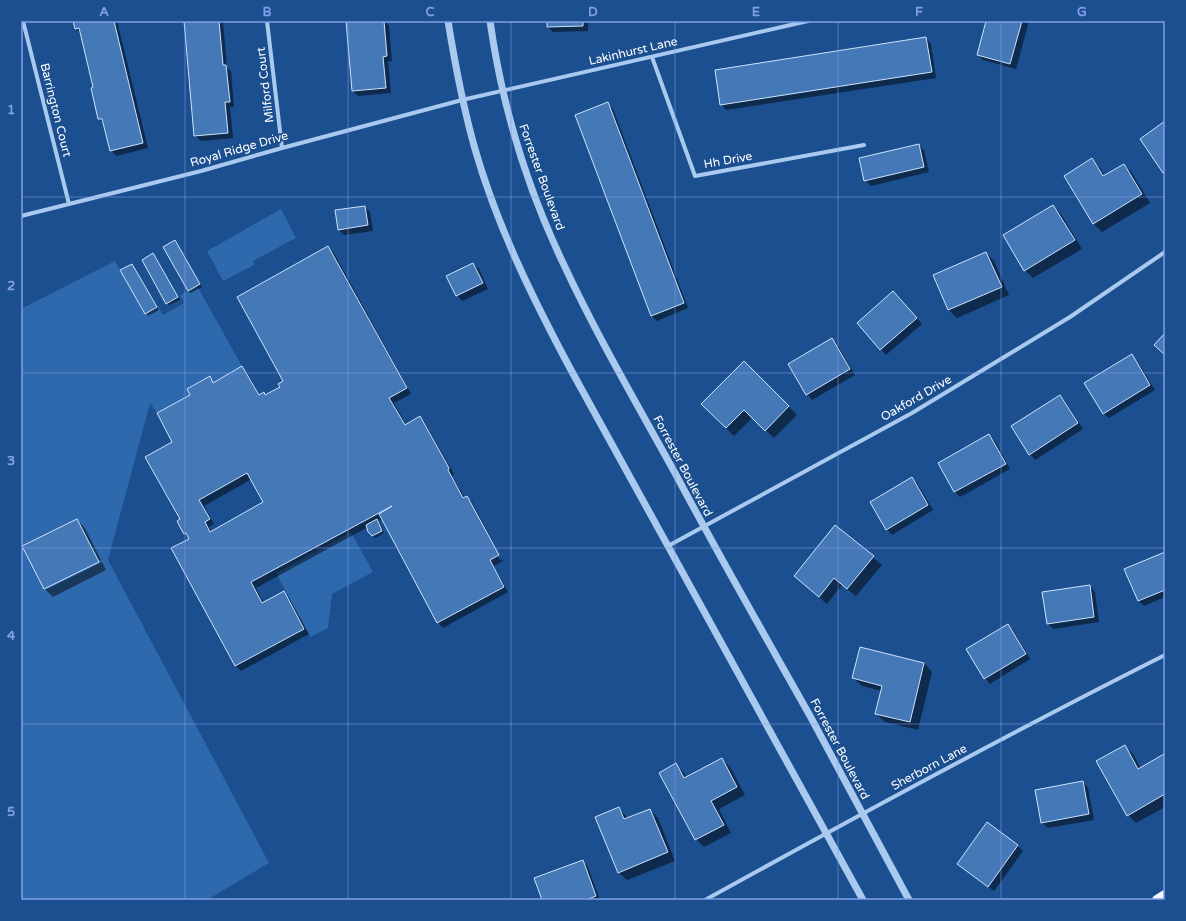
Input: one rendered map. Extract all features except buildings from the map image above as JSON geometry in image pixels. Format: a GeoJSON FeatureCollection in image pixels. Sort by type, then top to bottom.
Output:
{"type":"FeatureCollection","features":[{"type":"Feature","properties":{"kind":"main road"},"geometry":{"type":"LineString","coordinates":[[1156,900],[1165,895]]}},
{"type":"Feature","properties":{"kind":"street","name":"Barrington Court"},"geometry":{"type":"LineString","coordinates":[[23,21],[68,204]]}},
{"type":"Feature","properties":{"kind":"street","name":"Milford Court"},"geometry":{"type":"LineString","coordinates":[[267,21],[282,148]]}},
{"type":"Feature","properties":{"kind":"street"},"geometry":{"type":"LineString","coordinates":[[448,21],[462,100],[475,150],[490,197],[525,281],[547,325],[863,900]]}},
{"type":"Feature","properties":{"kind":"street","name":"Forrester Boulevard"},"geometry":{"type":"LineString","coordinates":[[490,21],[502,90],[515,138],[530,183],[563,264],[584,306],[704,527],[806,709],[909,900]]}},
{"type":"Feature","properties":{"kind":"street","name":"Lakinhurst Lane"},"geometry":{"type":"LineString","coordinates":[[462,100],[808,21]]}},
{"type":"Feature","properties":{"kind":"street","name":"Hh Drive"},"geometry":{"type":"LineString","coordinates":[[652,57],[695,176],[864,145]]}},
{"type":"Feature","properties":{"kind":"street","name":"Royal Ridge Drive"},"geometry":{"type":"LineString","coordinates":[[21,216],[201,171],[462,100]]}},
{"type":"Feature","properties":{"kind":"street","name":"Oakford Drive"},"geometry":{"type":"LineString","coordinates":[[668,546],[912,413],[1070,317],[1165,252]]}},
{"type":"Feature","properties":{"kind":"street","name":"Sherborn Lane"},"geometry":{"type":"LineString","coordinates":[[706,900],[1078,698],[1165,655]]}},
{"type":"Feature","properties":{"kind":"shaded area"},"geometry":{"type":"Polygon","coordinates":[[[281,209],[296,238],[253,261],[254,265],[223,281],[207,251],[281,209]]]}},
{"type":"Feature","properties":{"kind":"shaded area"},"geometry":{"type":"Polygon","coordinates":[[[115,261],[145,314],[158,306],[163,315],[184,303],[180,295],[197,286],[242,366],[213,383],[209,377],[187,389],[190,395],[157,413],[150,403],[108,560],[269,863],[207,900],[21,900],[21,309],[115,261]]]}},
{"type":"Feature","properties":{"kind":"shaded area"},"geometry":{"type":"Polygon","coordinates":[[[351,532],[373,572],[332,594],[328,628],[310,637],[276,573],[351,532]]]}}]}
